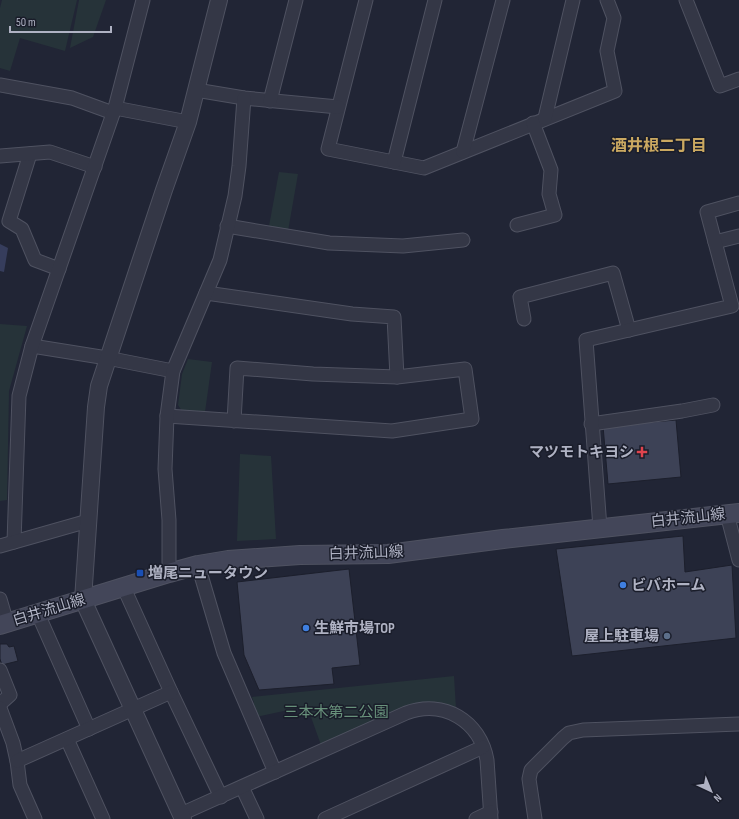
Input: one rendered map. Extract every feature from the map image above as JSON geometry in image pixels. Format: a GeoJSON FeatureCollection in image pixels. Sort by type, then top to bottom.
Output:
{"type":"FeatureCollection","features":[{"type":"Feature","properties":{"kind":"main road","name":"白井流山線"},"geometry":{"type":"LineString","coordinates":[[4,624],[123,586],[198,565],[255,558],[300,555],[388,554],[733,513]]}},
{"type":"Feature","properties":{"kind":"street"},"geometry":{"type":"LineString","coordinates":[[14,542],[19,396],[32,346],[114,110],[143,0]]}},
{"type":"Feature","properties":{"kind":"street"},"geometry":{"type":"LineString","coordinates":[[219,0],[188,122],[107,358],[99,386],[83,600],[182,817],[242,787],[416,709],[430,708],[445,710],[463,719],[478,735],[483,747],[487,760],[491,816],[476,819]]}},
{"type":"Feature","properties":{"kind":"street"},"geometry":{"type":"LineString","coordinates":[[270,101],[296,0]]}},
{"type":"Feature","properties":{"kind":"street"},"geometry":{"type":"LineString","coordinates":[[366,0],[328,149],[424,168],[615,91],[607,51],[614,18],[607,0]]}},
{"type":"Feature","properties":{"kind":"street"},"geometry":{"type":"LineString","coordinates":[[394,162],[435,0]]}},
{"type":"Feature","properties":{"kind":"street"},"geometry":{"type":"LineString","coordinates":[[463,152],[503,0]]}},
{"type":"Feature","properties":{"kind":"street"},"geometry":{"type":"LineString","coordinates":[[517,225],[556,215],[549,194],[551,170],[539,121],[573,0]]}},
{"type":"Feature","properties":{"kind":"street"},"geometry":{"type":"LineString","coordinates":[[686,0],[720,86],[739,79]]}},
{"type":"Feature","properties":{"kind":"street"},"geometry":{"type":"LineString","coordinates":[[0,85],[72,98],[114,110],[188,122]]}},
{"type":"Feature","properties":{"kind":"street"},"geometry":{"type":"LineString","coordinates":[[196,90],[244,98],[338,107]]}},
{"type":"Feature","properties":{"kind":"street"},"geometry":{"type":"LineString","coordinates":[[169,573],[169,520],[165,469],[167,416],[173,371],[220,260],[235,196],[239,166],[244,98]]}},
{"type":"Feature","properties":{"kind":"street"},"geometry":{"type":"LineString","coordinates":[[0,156],[50,152],[95,167]]}},
{"type":"Feature","properties":{"kind":"street"},"geometry":{"type":"LineString","coordinates":[[30,154],[9,221],[22,229],[35,260],[59,269]]}},
{"type":"Feature","properties":{"kind":"street"},"geometry":{"type":"LineString","coordinates":[[600,528],[591,424],[586,340],[732,306],[707,212],[739,203]]}},
{"type":"Feature","properties":{"kind":"street"},"geometry":{"type":"LineString","coordinates":[[227,226],[329,243],[403,246],[463,240]]}},
{"type":"Feature","properties":{"kind":"street"},"geometry":{"type":"LineString","coordinates":[[716,242],[739,236]]}},
{"type":"Feature","properties":{"kind":"street"},"geometry":{"type":"LineString","coordinates":[[524,319],[520,297],[613,273],[629,330]]}},
{"type":"Feature","properties":{"kind":"street"},"geometry":{"type":"LineString","coordinates":[[206,293],[352,314],[394,317],[397,377]]}},
{"type":"Feature","properties":{"kind":"street"},"geometry":{"type":"LineString","coordinates":[[32,346],[107,358],[173,371]]}},
{"type":"Feature","properties":{"kind":"street"},"geometry":{"type":"LineString","coordinates":[[167,416],[234,421],[392,431],[472,419],[465,369],[397,377],[313,374],[237,368],[234,421]]}},
{"type":"Feature","properties":{"kind":"street"},"geometry":{"type":"LineString","coordinates":[[591,424],[713,405]]}},
{"type":"Feature","properties":{"kind":"street"},"geometry":{"type":"LineString","coordinates":[[733,513],[739,560]]}},
{"type":"Feature","properties":{"kind":"street"},"geometry":{"type":"LineString","coordinates":[[0,546],[88,521]]}},
{"type":"Feature","properties":{"kind":"street"},"geometry":{"type":"LineString","coordinates":[[198,565],[224,653],[275,772]]}},
{"type":"Feature","properties":{"kind":"street"},"geometry":{"type":"LineString","coordinates":[[123,586],[221,797]]}},
{"type":"Feature","properties":{"kind":"street"},"geometry":{"type":"LineString","coordinates":[[0,599],[4,624]]}},
{"type":"Feature","properties":{"kind":"street"},"geometry":{"type":"LineString","coordinates":[[38,614],[89,728]]}},
{"type":"Feature","properties":{"kind":"street"},"geometry":{"type":"LineString","coordinates":[[0,670],[10,695],[0,704]]}},
{"type":"Feature","properties":{"kind":"street"},"geometry":{"type":"LineString","coordinates":[[18,761],[171,692]]}},
{"type":"Feature","properties":{"kind":"street"},"geometry":{"type":"LineString","coordinates":[[0,708],[18,761],[20,784],[34,819]]}},
{"type":"Feature","properties":{"kind":"street"},"geometry":{"type":"LineString","coordinates":[[535,819],[529,779],[531,770],[569,733],[575,731],[739,724]]}},
{"type":"Feature","properties":{"kind":"street"},"geometry":{"type":"LineString","coordinates":[[67,739],[103,819]]}},
{"type":"Feature","properties":{"kind":"street"},"geometry":{"type":"LineString","coordinates":[[325,819],[483,747]]}},
{"type":"Feature","properties":{"kind":"street"},"geometry":{"type":"LineString","coordinates":[[242,787],[257,819]]}},
{"type":"Feature","properties":{"kind":"green space"},"geometry":{"type":"Polygon","coordinates":[[[2,0],[77,0],[65,51],[20,38],[10,71],[0,68],[0,8],[2,0]]]}},
{"type":"Feature","properties":{"kind":"green space"},"geometry":{"type":"Polygon","coordinates":[[[79,0],[106,0],[93,37],[70,48],[79,0]]]}},
{"type":"Feature","properties":{"kind":"green space"},"geometry":{"type":"Polygon","coordinates":[[[279,172],[298,174],[288,231],[269,226],[279,172]]]}},
{"type":"Feature","properties":{"kind":"green space"},"geometry":{"type":"Polygon","coordinates":[[[0,324],[27,326],[9,391],[7,500],[0,501],[0,324]]]}},
{"type":"Feature","properties":{"kind":"green space"},"geometry":{"type":"Polygon","coordinates":[[[188,359],[212,362],[205,412],[182,411],[178,405],[182,374],[188,359]]]}},
{"type":"Feature","properties":{"kind":"green space"},"geometry":{"type":"Polygon","coordinates":[[[240,454],[271,456],[276,539],[237,541],[240,454]]]}},
{"type":"Feature","properties":{"kind":"green space","name":"三本木第二公園"},"geometry":{"type":"Polygon","coordinates":[[[454,676],[456,709],[430,703],[411,705],[321,745],[307,706],[256,717],[252,706],[254,703],[252,697],[454,676]]]}},
{"type":"Feature","properties":{"kind":"water"},"geometry":{"type":"Polygon","coordinates":[[[0,244],[8,248],[4,272],[0,271],[0,244]]]}},
{"type":"Feature","properties":{"kind":"building","name":"マツモトキヨシ"},"geometry":{"type":"Polygon","coordinates":[[[676,420],[681,477],[608,484],[603,426],[676,420]]]}},
{"type":"Feature","properties":{"kind":"building"},"geometry":{"type":"Polygon","coordinates":[[[683,536],[685,572],[732,565],[736,638],[572,656],[556,549],[683,536]]]}},
{"type":"Feature","properties":{"kind":"building"},"geometry":{"type":"Polygon","coordinates":[[[349,569],[360,665],[332,668],[334,684],[259,690],[244,655],[237,582],[349,569]]]}},
{"type":"Feature","properties":{"kind":"building"},"geometry":{"type":"Polygon","coordinates":[[[0,644],[7,644],[9,647],[14,646],[18,661],[2,665],[0,659],[0,644]]]}},
{"type":"Feature","properties":{"kind":"place","name":"マツモトキヨシ"},"geometry":{"type":"Point","coordinates":[642,452]}},
{"type":"Feature","properties":{"kind":"place","name":"増尾ニュータウン"},"geometry":{"type":"Point","coordinates":[140,573]}},
{"type":"Feature","properties":{"kind":"place","name":"ビバホーム"},"geometry":{"type":"Point","coordinates":[623,585]}},
{"type":"Feature","properties":{"kind":"place","name":"生鮮市場TOP"},"geometry":{"type":"Point","coordinates":[306,628]}},
{"type":"Feature","properties":{"kind":"place","name":"屋上駐車場"},"geometry":{"type":"Point","coordinates":[667,636]}},
{"type":"Feature","properties":{"kind":"district","name":"酒井根二丁目"},"geometry":{"type":"Point","coordinates":[659,146]}}]}
